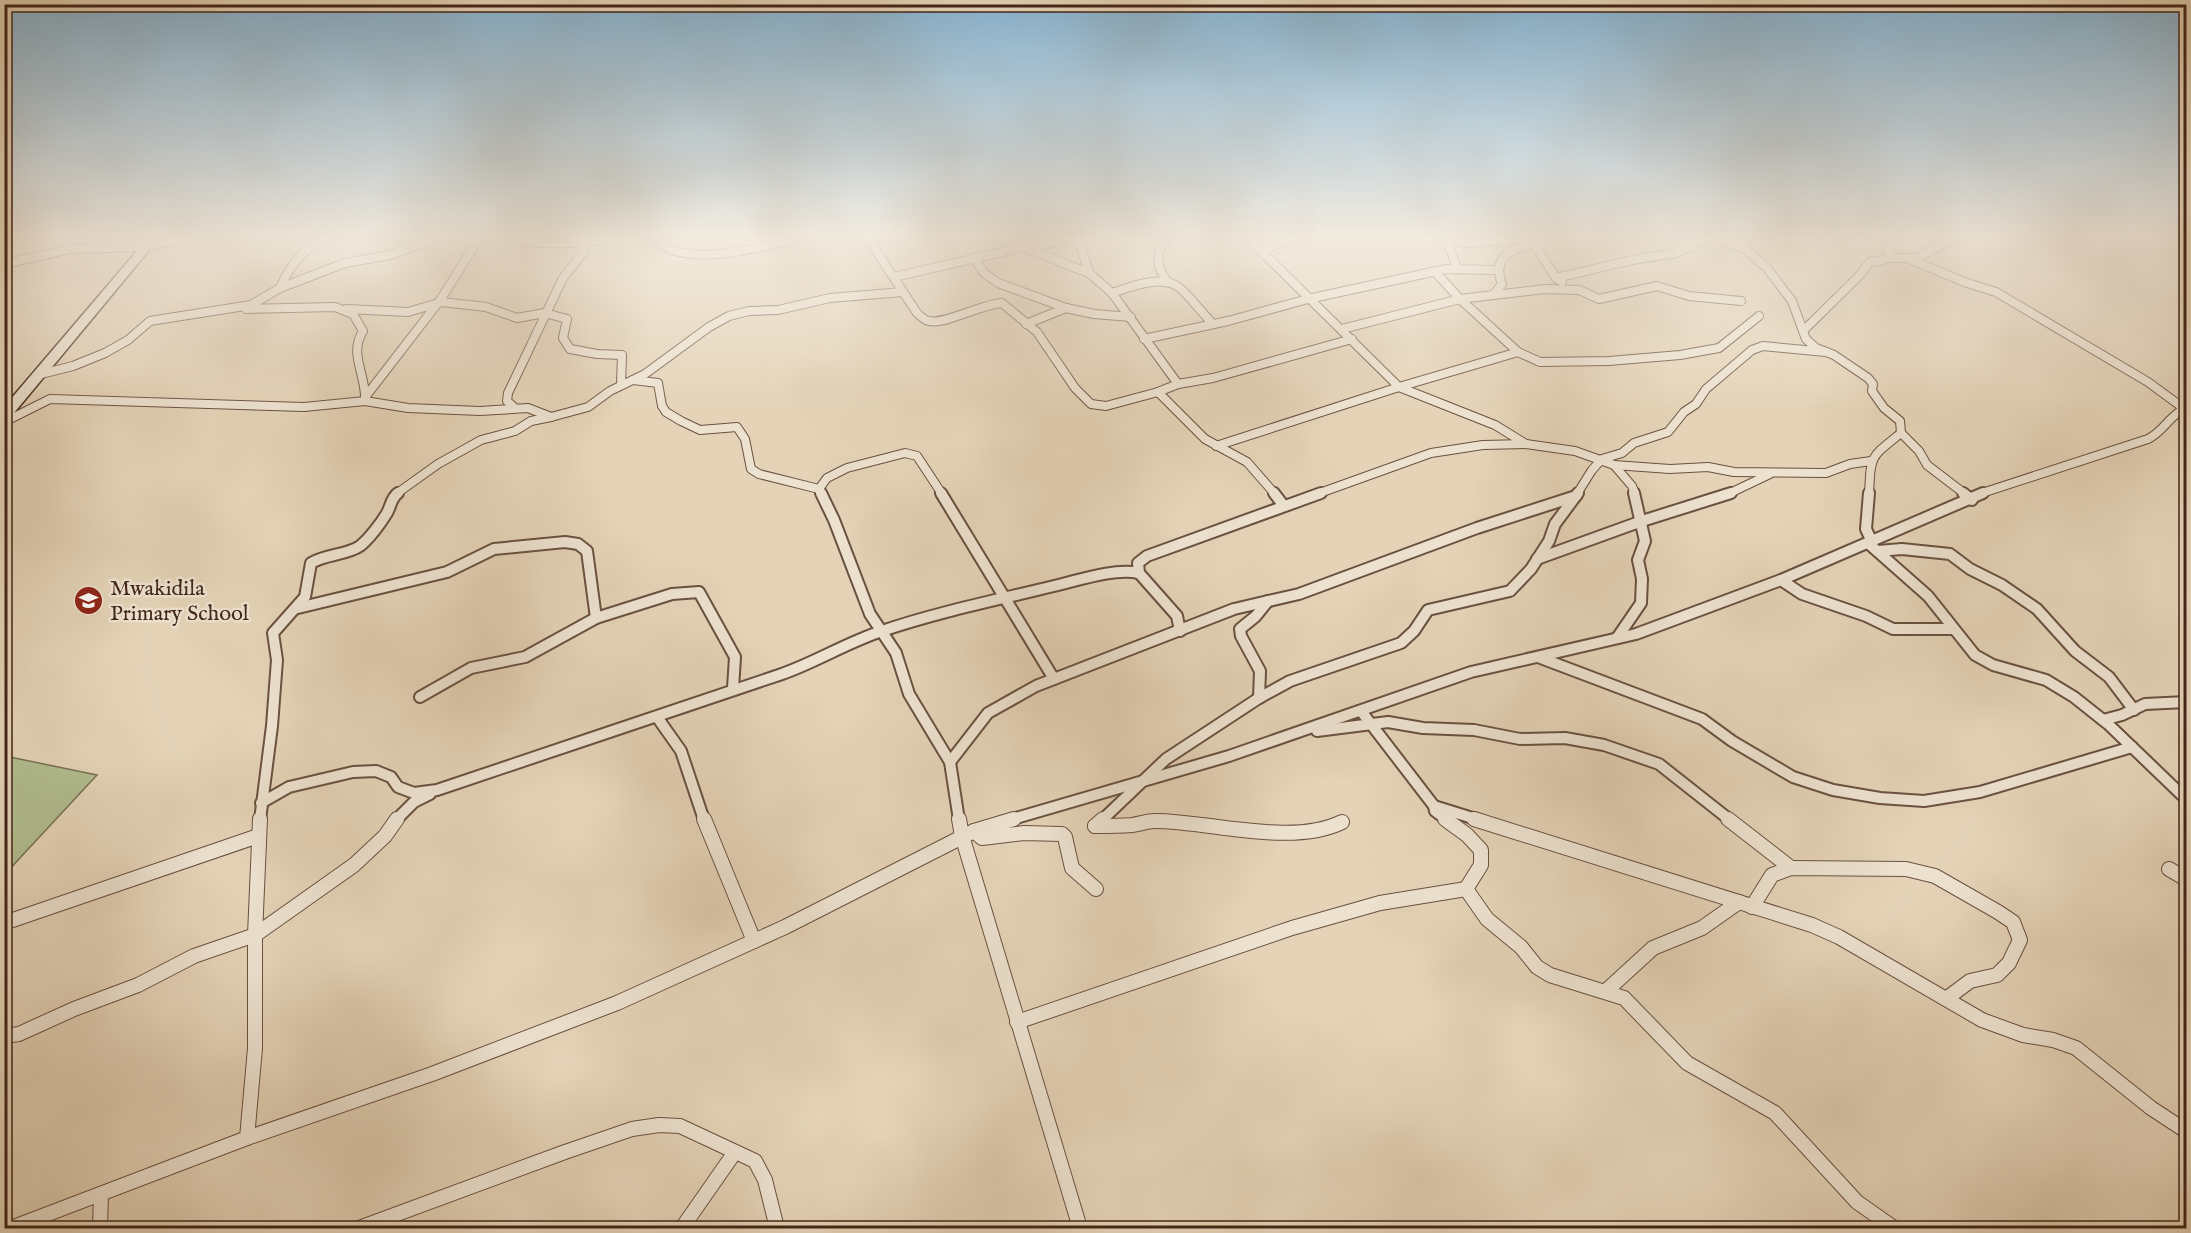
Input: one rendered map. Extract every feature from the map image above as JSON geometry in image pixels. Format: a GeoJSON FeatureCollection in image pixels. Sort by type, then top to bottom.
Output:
{"type":"FeatureCollection","features":[{"type":"Feature","properties":{"kind":"main road"},"geometry":{"type":"LineString","coordinates":[[4,416],[106,295]]}},
{"type":"Feature","properties":{"kind":"street"},"geometry":{"type":"LineString","coordinates":[[41,374],[64,370],[89,361],[131,338],[142,325],[150,321],[234,309],[251,305],[269,295]]}},
{"type":"Feature","properties":{"kind":"street"},"geometry":{"type":"LineString","coordinates":[[366,398],[420,329],[442,295]]}},
{"type":"Feature","properties":{"kind":"street"},"geometry":{"type":"LineString","coordinates":[[515,408],[507,401],[508,393],[554,295]]}},
{"type":"Feature","properties":{"kind":"street"},"geometry":{"type":"LineString","coordinates":[[247,1138],[255,1048],[258,836],[272,726],[277,649],[273,633],[305,597],[311,563],[323,556],[352,550],[361,545],[387,513],[394,496],[413,480],[481,440],[515,431],[531,421],[588,407],[621,385],[645,374],[709,327],[729,316],[749,311],[778,310],[830,298],[872,295]]}},
{"type":"Feature","properties":{"kind":"street"},"geometry":{"type":"LineString","coordinates":[[905,295],[917,313],[928,321],[947,319],[972,308],[1002,303],[1040,335],[1072,383],[1090,404],[1098,407],[1352,339]]}},
{"type":"Feature","properties":{"kind":"street"},"geometry":{"type":"LineString","coordinates":[[1027,295],[1066,308],[1094,314],[1131,316]]}},
{"type":"Feature","properties":{"kind":"street"},"geometry":{"type":"LineString","coordinates":[[1113,295],[1178,384]]}},
{"type":"Feature","properties":{"kind":"street"},"geometry":{"type":"LineString","coordinates":[[1185,295],[1213,324]]}},
{"type":"Feature","properties":{"kind":"street"},"geometry":{"type":"LineString","coordinates":[[1304,295],[1342,329],[1399,387],[1495,425],[1526,444]]}},
{"type":"Feature","properties":{"kind":"street"},"geometry":{"type":"LineString","coordinates":[[1144,339],[1330,295]]}},
{"type":"Feature","properties":{"kind":"street"},"geometry":{"type":"LineString","coordinates":[[1456,295],[1518,352],[1540,362],[1680,355],[1719,348],[1759,316]]}},
{"type":"Feature","properties":{"kind":"street"},"geometry":{"type":"LineString","coordinates":[[1342,329],[1486,295]]}},
{"type":"Feature","properties":{"kind":"street"},"geometry":{"type":"LineString","coordinates":[[1587,295],[1599,299],[1619,295]]}},
{"type":"Feature","properties":{"kind":"street"},"geometry":{"type":"LineString","coordinates":[[1683,295],[1741,300]]}},
{"type":"Feature","properties":{"kind":"street"},"geometry":{"type":"LineString","coordinates":[[1788,295],[1806,339],[1868,378],[1874,384],[1872,391],[1874,397],[1900,421],[1901,433],[1919,451],[1927,465],[1972,500]]}},
{"type":"Feature","properties":{"kind":"street"},"geometry":{"type":"LineString","coordinates":[[1804,330],[1840,295]]}},
{"type":"Feature","properties":{"kind":"street"},"geometry":{"type":"LineString","coordinates":[[2000,295],[2148,382],[2185,410]]}},
{"type":"Feature","properties":{"kind":"street"},"geometry":{"type":"LineString","coordinates":[[234,309],[335,307],[408,312],[442,302],[486,307],[517,318],[545,313],[567,319],[563,338],[570,349],[597,354],[622,355],[621,385]]}},
{"type":"Feature","properties":{"kind":"street"},"geometry":{"type":"LineString","coordinates":[[1026,324],[1066,308]]}},
{"type":"Feature","properties":{"kind":"street"},"geometry":{"type":"LineString","coordinates":[[347,309],[360,322],[363,331],[356,343],[360,370],[365,378],[366,398]]}},
{"type":"Feature","properties":{"kind":"street"},"geometry":{"type":"LineString","coordinates":[[1342,822],[1326,828],[1303,832],[1275,832],[1154,821],[1132,825],[1095,826],[1166,759],[1259,698],[1290,681],[1401,643],[1414,631],[1428,610],[1510,591],[1527,575],[1549,541],[1555,524],[1602,459],[1622,453],[1634,443],[1668,432],[1684,412],[1696,404],[1706,388],[1712,386],[1752,350],[1763,346],[1826,352]]}},
{"type":"Feature","properties":{"kind":"street"},"geometry":{"type":"LineString","coordinates":[[1216,446],[1399,387],[1518,352]]}},
{"type":"Feature","properties":{"kind":"street"},"geometry":{"type":"LineString","coordinates":[[633,380],[658,383],[659,400],[666,412],[700,430],[737,427],[746,439],[751,469],[760,476],[774,481],[806,484],[819,489],[834,520],[870,614],[896,653],[909,694],[951,762],[1017,1022],[1080,1228]]}},
{"type":"Feature","properties":{"kind":"street"},"geometry":{"type":"LineString","coordinates":[[1158,392],[1165,396],[1188,425],[1216,446],[1242,458],[1260,474],[1284,506]]}},
{"type":"Feature","properties":{"kind":"street"},"geometry":{"type":"LineString","coordinates":[[4,422],[50,399],[304,407],[366,398],[386,406],[408,408],[480,411],[528,408],[551,417]]}},
{"type":"Feature","properties":{"kind":"street"},"geometry":{"type":"LineString","coordinates":[[11,1228],[247,1138],[432,1074],[606,1007],[821,910],[968,834],[1229,756],[1471,672],[1636,634],[1873,546],[1994,489],[2034,478],[2148,439],[2161,433],[2170,424],[2174,414],[2185,410]]}},
{"type":"Feature","properties":{"kind":"street"},"geometry":{"type":"LineString","coordinates":[[1901,433],[1876,453],[1871,461],[1866,530],[1873,546],[1915,581],[1938,606],[1976,656],[1995,666],[2043,677],[2081,702],[2187,799]]}},
{"type":"Feature","properties":{"kind":"street"},"geometry":{"type":"LineString","coordinates":[[1180,631],[1177,616],[1139,573],[1138,563],[1147,556],[1431,453],[1483,445],[1526,444],[1575,451],[1614,465],[1670,469],[1708,467],[1734,472],[1826,473],[1851,464],[1871,461]]}},
{"type":"Feature","properties":{"kind":"street"},"geometry":{"type":"LineString","coordinates":[[819,489],[827,478],[848,468],[905,453],[917,456],[926,467],[978,557],[1054,679]]}},
{"type":"Feature","properties":{"kind":"street"},"geometry":{"type":"LineString","coordinates":[[1614,465],[1632,486],[1645,541],[1638,560],[1642,579],[1641,603],[1617,639]]}},
{"type":"Feature","properties":{"kind":"street"},"geometry":{"type":"LineString","coordinates":[[1537,559],[1642,521],[1726,495],[1773,472]]}},
{"type":"Feature","properties":{"kind":"street"},"geometry":{"type":"LineString","coordinates":[[951,762],[988,713],[1036,686],[1234,609],[1299,594],[1477,528],[1576,496]]}},
{"type":"Feature","properties":{"kind":"street"},"geometry":{"type":"LineString","coordinates":[[297,608],[447,572],[494,549],[565,542],[578,544],[587,551],[596,618]]}},
{"type":"Feature","properties":{"kind":"street"},"geometry":{"type":"LineString","coordinates":[[1873,546],[1950,554],[1970,569],[2002,585],[2037,609],[2075,651],[2109,677],[2134,710]]}},
{"type":"Feature","properties":{"kind":"street"},"geometry":{"type":"LineString","coordinates":[[4,1036],[19,1034],[138,984],[194,956],[255,935],[354,865],[385,836],[399,815],[414,802],[436,790],[657,717],[733,688],[784,673],[881,631],[1089,578],[1129,572],[1139,573]]}},
{"type":"Feature","properties":{"kind":"street"},"geometry":{"type":"LineString","coordinates":[[1781,580],[1802,594],[1866,616],[1893,629],[1953,628]]}},
{"type":"Feature","properties":{"kind":"street"},"geometry":{"type":"LineString","coordinates":[[420,697],[471,668],[525,657],[596,618],[672,594],[692,591],[699,592],[735,657],[733,688]]}},
{"type":"Feature","properties":{"kind":"street"},"geometry":{"type":"LineString","coordinates":[[1259,698],[1260,670],[1241,636],[1240,628],[1256,616],[1269,601]]}},
{"type":"Feature","properties":{"kind":"street"},"geometry":{"type":"LineString","coordinates":[[1538,657],[1702,719],[1732,741],[1793,777],[1833,790],[1880,798],[1924,801],[1980,792],[2132,747]]}},
{"type":"Feature","properties":{"kind":"street"},"geometry":{"type":"LineString","coordinates":[[2103,720],[2145,704],[2187,702]]}},
{"type":"Feature","properties":{"kind":"street"},"geometry":{"type":"LineString","coordinates":[[1017,1022],[1292,928],[1380,903],[1466,889],[1481,865],[1481,850],[1467,835],[1435,811],[1434,806],[1361,711]]}},
{"type":"Feature","properties":{"kind":"street"},"geometry":{"type":"LineString","coordinates":[[657,717],[681,752],[706,826],[754,941]]}},
{"type":"Feature","properties":{"kind":"street"},"geometry":{"type":"LineString","coordinates":[[1294,734],[1388,722],[1423,728],[1474,730],[1520,739],[1565,738],[1604,745],[1659,764],[1791,868]]}},
{"type":"Feature","properties":{"kind":"street"},"geometry":{"type":"LineString","coordinates":[[261,803],[289,787],[353,772],[376,771],[391,777],[398,787],[414,793],[436,790]]}},
{"type":"Feature","properties":{"kind":"street"},"geometry":{"type":"LineString","coordinates":[[1434,806],[1812,925],[1839,937],[1946,999],[2004,1029],[2053,1040],[2076,1048],[2141,1101],[2187,1131]]}},
{"type":"Feature","properties":{"kind":"street"},"geometry":{"type":"LineString","coordinates":[[968,834],[982,838],[1024,833],[1062,834],[1065,837],[1067,860],[1072,870],[1096,889]]}},
{"type":"Feature","properties":{"kind":"street"},"geometry":{"type":"LineString","coordinates":[[4,924],[258,836]]}},
{"type":"Feature","properties":{"kind":"street"},"geometry":{"type":"LineString","coordinates":[[1752,907],[1772,875],[1791,868],[1906,869],[1935,876],[2013,922],[2020,940],[2008,963],[1997,975],[1970,981],[1946,999]]}},
{"type":"Feature","properties":{"kind":"street"},"geometry":{"type":"LineString","coordinates":[[2169,869],[2187,879]]}},
{"type":"Feature","properties":{"kind":"street"},"geometry":{"type":"LineString","coordinates":[[1466,889],[1487,919],[1521,947],[1537,967],[1550,975],[1624,998],[1687,1063],[1775,1113],[1857,1202],[1894,1228]]}},
{"type":"Feature","properties":{"kind":"street"},"geometry":{"type":"LineString","coordinates":[[1606,991],[1653,948],[1702,928],[1739,902]]}},
{"type":"Feature","properties":{"kind":"street"},"geometry":{"type":"LineString","coordinates":[[359,1228],[380,1225],[632,1130],[659,1125],[680,1126],[755,1161],[765,1180],[777,1228]]}},
{"type":"Feature","properties":{"kind":"street"},"geometry":{"type":"LineString","coordinates":[[682,1228],[735,1152]]}},
{"type":"Feature","properties":{"kind":"street"},"geometry":{"type":"LineString","coordinates":[[100,1228],[101,1194]]}},
{"type":"Feature","properties":{"kind":"green space"},"geometry":{"type":"Polygon","coordinates":[[[4,756],[97,775],[5,874],[4,756]]]}},
{"type":"Feature","properties":{"kind":"place","name":"Mwakidila Primary School"},"geometry":{"type":"Point","coordinates":[89,600]}}]}
